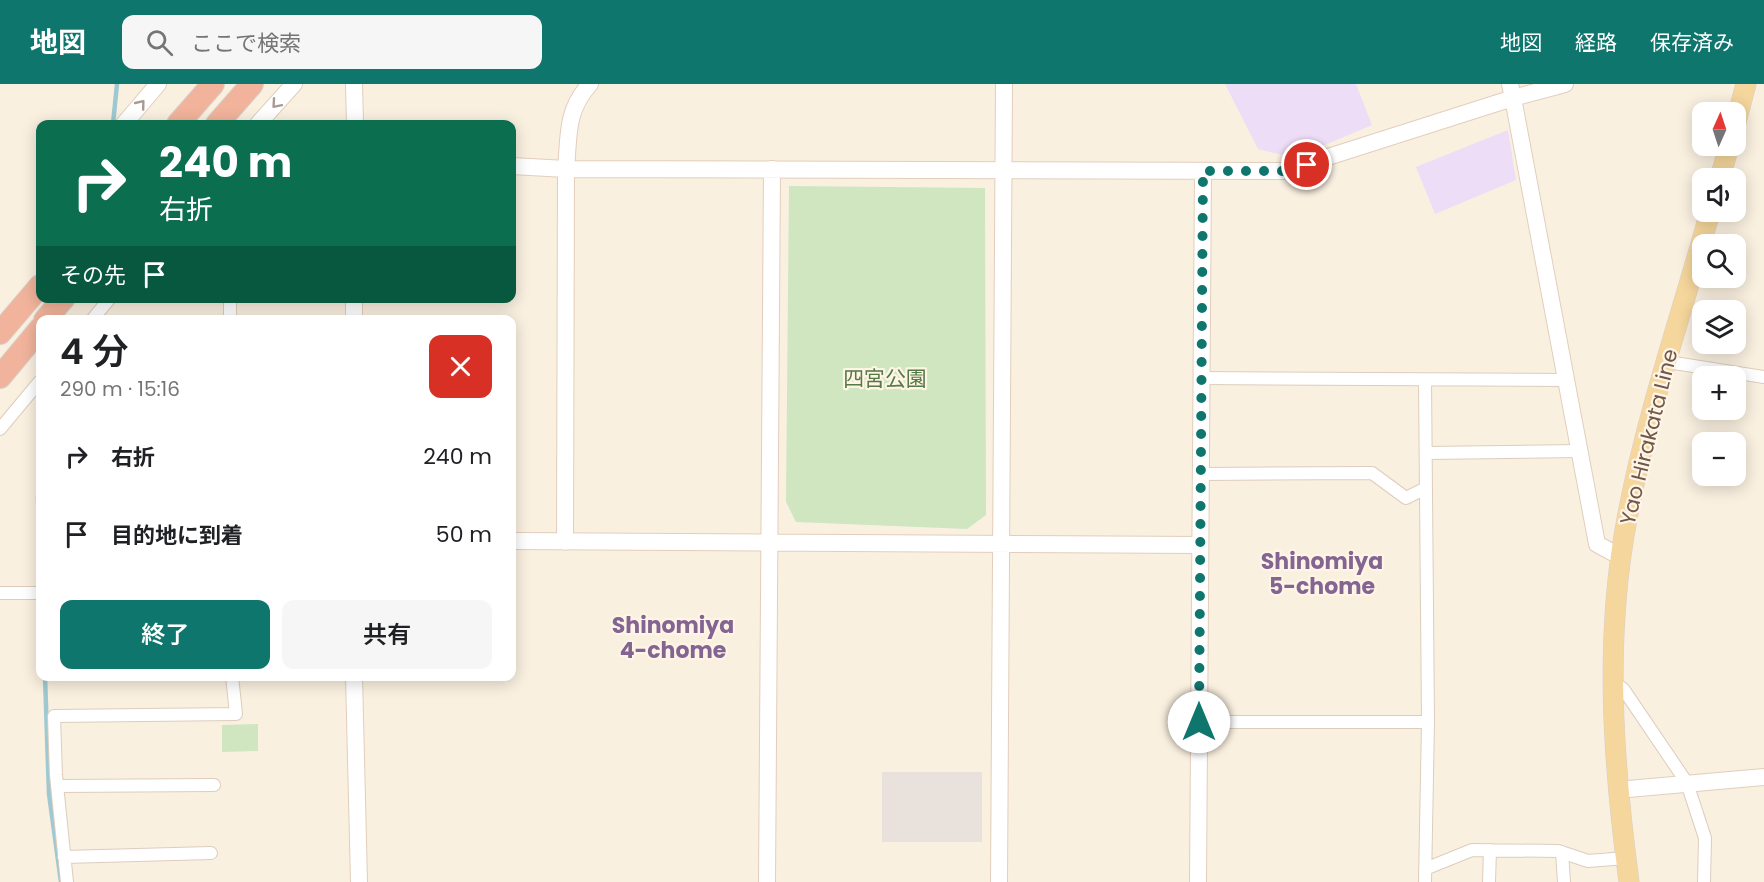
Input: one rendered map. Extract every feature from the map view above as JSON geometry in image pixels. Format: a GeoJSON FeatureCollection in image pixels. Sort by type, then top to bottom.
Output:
{"type":"FeatureCollection","features":[{"type":"Feature","properties":{"kind":"highway"},"geometry":{"type":"LineString","coordinates":[[219,120],[247,84]]}},
{"type":"Feature","properties":{"kind":"highway"},"geometry":{"type":"LineString","coordinates":[[220,120],[252,84]]}},
{"type":"Feature","properties":{"kind":"highway"},"geometry":{"type":"LineString","coordinates":[[179,120],[206,89]]}},
{"type":"Feature","properties":{"kind":"highway"},"geometry":{"type":"LineString","coordinates":[[0,327],[36,285]]}},
{"type":"Feature","properties":{"kind":"highway"},"geometry":{"type":"LineString","coordinates":[[0,333],[36,291]]}},
{"type":"Feature","properties":{"kind":"highway"},"geometry":{"type":"LineString","coordinates":[[51,315],[62,303]]}},
{"type":"Feature","properties":{"kind":"highway"},"geometry":{"type":"LineString","coordinates":[[0,370],[36,331]]}},
{"type":"Feature","properties":{"kind":"highway"},"geometry":{"type":"LineString","coordinates":[[0,377],[36,332]]}},
{"type":"Feature","properties":{"kind":"main road"},"geometry":{"type":"LineString","coordinates":[[1741,102],[1746,84]]}},
{"type":"Feature","properties":{"kind":"main road","name":"Yao Hirakata Line"},"geometry":{"type":"LineString","coordinates":[[1629,882],[1617,790],[1613,681],[1621,557],[1640,456],[1707,222]]}},
{"type":"Feature","properties":{"kind":"street"},"geometry":{"type":"LineString","coordinates":[[127,120],[158,84]]}},
{"type":"Feature","properties":{"kind":"street"},"geometry":{"type":"LineString","coordinates":[[262,120],[294,84]]}},
{"type":"Feature","properties":{"kind":"street"},"geometry":{"type":"LineString","coordinates":[[354,84],[355,120]]}},
{"type":"Feature","properties":{"kind":"street"},"geometry":{"type":"LineString","coordinates":[[565,542],[566,169],[570,116],[576,102],[590,84]]}},
{"type":"Feature","properties":{"kind":"street"},"geometry":{"type":"LineString","coordinates":[[999,882],[1004,84]]}},
{"type":"Feature","properties":{"kind":"street"},"geometry":{"type":"LineString","coordinates":[[516,166],[566,169],[1203,171],[1291,169],[1511,91],[1565,84]]}},
{"type":"Feature","properties":{"kind":"street"},"geometry":{"type":"LineString","coordinates":[[1511,91],[1598,544],[1621,557]]}},
{"type":"Feature","properties":{"kind":"street"},"geometry":{"type":"LineString","coordinates":[[767,882],[772,169]]}},
{"type":"Feature","properties":{"kind":"street"},"geometry":{"type":"LineString","coordinates":[[1198,882],[1203,171]]}},
{"type":"Feature","properties":{"kind":"street"},"geometry":{"type":"LineString","coordinates":[[96,315],[106,303]]}},
{"type":"Feature","properties":{"kind":"street"},"geometry":{"type":"LineString","coordinates":[[1668,362],[1764,377]]}},
{"type":"Feature","properties":{"kind":"street"},"geometry":{"type":"LineString","coordinates":[[1201,378],[1565,380]]}},
{"type":"Feature","properties":{"kind":"street"},"geometry":{"type":"LineString","coordinates":[[1425,380],[1428,722],[1425,882]]}},
{"type":"Feature","properties":{"kind":"street"},"geometry":{"type":"LineString","coordinates":[[0,429],[36,386]]}},
{"type":"Feature","properties":{"kind":"street"},"geometry":{"type":"LineString","coordinates":[[1426,453],[1579,451]]}},
{"type":"Feature","properties":{"kind":"street"},"geometry":{"type":"LineString","coordinates":[[1201,474],[1372,473],[1406,498],[1426,488]]}},
{"type":"Feature","properties":{"kind":"street"},"geometry":{"type":"LineString","coordinates":[[516,542],[1200,545]]}},
{"type":"Feature","properties":{"kind":"street"},"geometry":{"type":"LineString","coordinates":[[0,593],[36,593]]}},
{"type":"Feature","properties":{"kind":"street"},"geometry":{"type":"LineString","coordinates":[[67,882],[57,786],[54,716],[236,714],[233,681]]}},
{"type":"Feature","properties":{"kind":"street"},"geometry":{"type":"LineString","coordinates":[[354,681],[359,882]]}},
{"type":"Feature","properties":{"kind":"street"},"geometry":{"type":"LineString","coordinates":[[1613,681],[1624,690],[1687,783],[1705,838],[1704,882]]}},
{"type":"Feature","properties":{"kind":"street"},"geometry":{"type":"LineString","coordinates":[[1199,722],[1428,722]]}},
{"type":"Feature","properties":{"kind":"street"},"geometry":{"type":"LineString","coordinates":[[1617,790],[1764,777]]}},
{"type":"Feature","properties":{"kind":"street"},"geometry":{"type":"LineString","coordinates":[[57,786],[214,785]]}},
{"type":"Feature","properties":{"kind":"street"},"geometry":{"type":"LineString","coordinates":[[1425,869],[1472,850],[1562,852],[1588,861],[1626,858]]}},
{"type":"Feature","properties":{"kind":"street"},"geometry":{"type":"LineString","coordinates":[[1489,882],[1490,850]]}},
{"type":"Feature","properties":{"kind":"street"},"geometry":{"type":"LineString","coordinates":[[1562,852],[1564,882]]}},
{"type":"Feature","properties":{"kind":"street"},"geometry":{"type":"LineString","coordinates":[[64,857],[211,853]]}},
{"type":"Feature","properties":{"kind":"shaded area"},"geometry":{"type":"Polygon","coordinates":[[[1225,84],[1356,84],[1372,125],[1294,158],[1258,149],[1225,84]]]}},
{"type":"Feature","properties":{"kind":"shaded area"},"geometry":{"type":"Polygon","coordinates":[[[1508,130],[1516,180],[1435,214],[1416,167],[1508,130]]]}},
{"type":"Feature","properties":{"kind":"shaded area"},"geometry":{"type":"Polygon","coordinates":[[[882,772],[982,772],[982,842],[882,842],[882,772]]]}},
{"type":"Feature","properties":{"kind":"green space","name":"四宮公園"},"geometry":{"type":"Polygon","coordinates":[[[789,186],[985,188],[986,515],[967,529],[796,522],[786,502],[789,186]]]}},
{"type":"Feature","properties":{"kind":"green space"},"geometry":{"type":"Polygon","coordinates":[[[258,724],[258,751],[222,752],[222,725],[258,724]]]}},
{"type":"Feature","properties":{"kind":"waterway"},"geometry":{"type":"LineString","coordinates":[[113,120],[117,84]]}},
{"type":"Feature","properties":{"kind":"waterway"},"geometry":{"type":"LineString","coordinates":[[45,681],[49,794],[61,882]]}},
{"type":"Feature","properties":{"kind":"district","name":"Shinomiya 5-chome"},"geometry":{"type":"Point","coordinates":[1322,574]}},
{"type":"Feature","properties":{"kind":"district","name":"Shinomiya 4-chome"},"geometry":{"type":"Point","coordinates":[673,638]}},
{"type":"Feature","properties":{"kind":"route"},"geometry":{"type":"LineString","coordinates":[[1199,722],[1203,171],[1284,171],[1307,165]]}}]}
